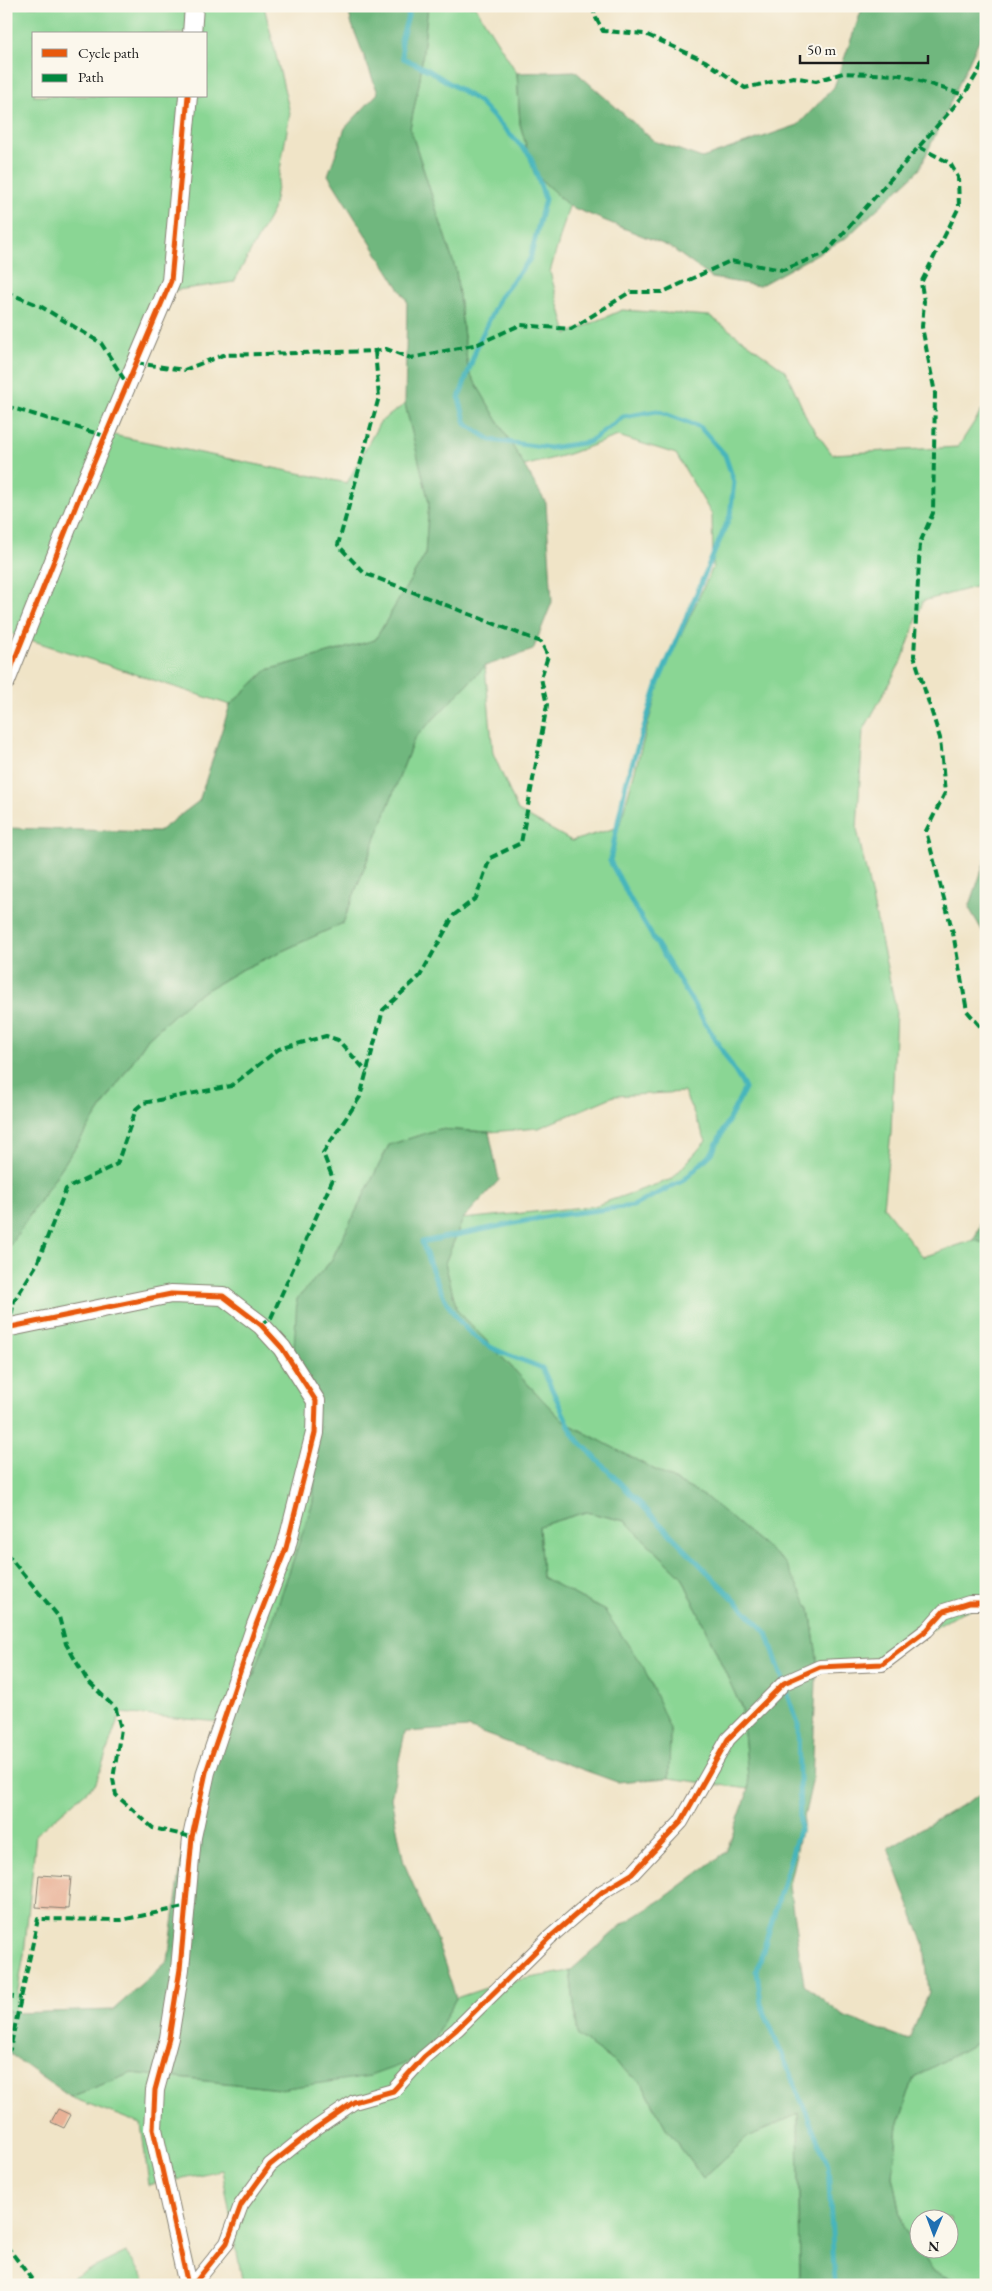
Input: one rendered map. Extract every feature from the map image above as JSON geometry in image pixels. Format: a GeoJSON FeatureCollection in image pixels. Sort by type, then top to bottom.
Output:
{"type":"FeatureCollection","features":[{"type":"Feature","properties":{"kind":"street"},"geometry":{"type":"LineString","coordinates":[[192,32],[194,6]]}},
{"type":"Feature","properties":{"kind":"street"},"geometry":{"type":"LineString","coordinates":[[6,681],[87,480],[171,281],[188,98]]}},
{"type":"Feature","properties":{"kind":"street"},"geometry":{"type":"LineString","coordinates":[[6,1328],[172,1294],[223,1296],[261,1325],[282,1348],[316,1401],[315,1433],[286,1548],[256,1625],[206,1772],[192,1837],[180,1969],[169,2038],[155,2090],[153,2129],[188,2285]]}},
{"type":"Feature","properties":{"kind":"street"},"geometry":{"type":"LineString","coordinates":[[193,2285],[227,2243],[241,2205],[270,2165],[316,2128],[354,2102],[393,2091],[424,2057],[457,2029],[549,1938],[602,1892],[632,1874],[681,1822],[728,1739],[784,1683],[820,1667],[882,1664],[927,1630],[944,1611],[970,1603],[986,1603]]}},
{"type":"Feature","properties":{"kind":"green space"},"geometry":{"type":"Polygon","coordinates":[[[6,6],[264,6],[290,113],[273,210],[234,282],[170,291],[113,435],[347,483],[380,422],[405,404],[429,502],[425,555],[375,640],[267,670],[230,705],[6,632],[6,6]]]}},
{"type":"Feature","properties":{"kind":"green space"},"geometry":{"type":"Polygon","coordinates":[[[348,6],[428,6],[420,79],[410,128],[456,271],[468,370],[546,503],[552,602],[533,650],[485,666],[414,739],[343,923],[239,971],[193,998],[148,1038],[6,1251],[6,828],[158,832],[199,801],[230,705],[267,670],[375,640],[425,555],[429,502],[405,404],[407,301],[328,175],[345,128],[378,93],[351,22],[348,6]]]}},
{"type":"Feature","properties":{"kind":"green space"},"geometry":{"type":"Polygon","coordinates":[[[428,6],[475,6],[517,73],[520,124],[534,173],[569,206],[550,272],[567,334],[622,310],[710,316],[786,371],[808,421],[832,454],[958,447],[986,404],[986,584],[923,601],[903,658],[863,731],[857,829],[896,1009],[891,1133],[883,1206],[923,1257],[974,1240],[986,1244],[986,1604],[960,1613],[884,1658],[816,1672],[817,1657],[810,1609],[706,1497],[563,1421],[457,1310],[445,1263],[463,1219],[594,1206],[672,1179],[706,1141],[684,1092],[614,1096],[539,1128],[489,1132],[439,1129],[389,1145],[331,1261],[297,1299],[317,1450],[313,1502],[254,1675],[231,1723],[120,1713],[96,1783],[36,1834],[24,1955],[14,2013],[6,2009],[6,1251],[148,1038],[193,998],[239,971],[343,923],[414,739],[485,666],[493,753],[518,811],[572,841],[619,827],[661,678],[713,567],[712,515],[676,454],[618,436],[569,454],[524,466],[468,370],[456,271],[410,128],[420,78],[428,6]]]}},
{"type":"Feature","properties":{"kind":"green space"},"geometry":{"type":"Polygon","coordinates":[[[863,6],[986,6],[986,25],[919,170],[846,238],[759,286],[712,278],[670,247],[569,206],[534,173],[520,124],[517,73],[575,71],[654,141],[702,158],[798,125],[834,87],[863,6]]]}},
{"type":"Feature","properties":{"kind":"green space"},"geometry":{"type":"Polygon","coordinates":[[[986,858],[986,937],[969,908],[986,858]]]}},
{"type":"Feature","properties":{"kind":"green space"},"geometry":{"type":"Polygon","coordinates":[[[439,1129],[489,1132],[499,1180],[463,1219],[445,1263],[457,1310],[563,1421],[706,1497],[785,1563],[810,1609],[817,1657],[812,1782],[789,1885],[804,1984],[843,2016],[909,2040],[929,1992],[924,1944],[888,1848],[986,1791],[986,2038],[914,2077],[898,2126],[893,2176],[904,2229],[910,2238],[910,2258],[924,2258],[932,2270],[967,2285],[797,2285],[800,2275],[798,2114],[748,2137],[703,2178],[666,2128],[641,2082],[578,2036],[570,1971],[623,1924],[663,1899],[726,1852],[749,1789],[742,1709],[682,1577],[625,1521],[586,1512],[539,1526],[542,1577],[605,1611],[644,1668],[670,1729],[669,1778],[617,1782],[468,1728],[405,1732],[391,1798],[404,1863],[437,1941],[456,1998],[425,2056],[370,2076],[280,2089],[132,2073],[70,2097],[6,2051],[6,2009],[14,2013],[113,2010],[168,1961],[188,1812],[254,1675],[313,1502],[317,1450],[294,1348],[297,1299],[331,1261],[389,1145],[439,1129]]]}},
{"type":"Feature","properties":{"kind":"green space"},"geometry":{"type":"Polygon","coordinates":[[[986,1209],[986,1244],[974,1240],[986,1209]]]}},
{"type":"Feature","properties":{"kind":"green space"},"geometry":{"type":"Polygon","coordinates":[[[586,1512],[625,1521],[682,1577],[742,1709],[749,1789],[669,1778],[670,1729],[605,1611],[542,1577],[539,1526],[586,1512]]]}},
{"type":"Feature","properties":{"kind":"green space"},"geometry":{"type":"Polygon","coordinates":[[[570,1971],[578,2036],[641,2082],[666,2128],[703,2178],[748,2137],[798,2114],[800,2275],[797,2285],[614,2285],[612,2279],[583,2285],[243,2285],[222,2170],[149,2185],[141,2124],[70,2097],[132,2073],[280,2089],[425,2056],[456,1998],[501,1983],[570,1971]]]}},
{"type":"Feature","properties":{"kind":"green space"},"geometry":{"type":"Polygon","coordinates":[[[986,2038],[986,2285],[967,2285],[932,2270],[924,2258],[960,2258],[960,2208],[910,2208],[910,2238],[904,2229],[893,2176],[898,2126],[914,2077],[986,2038]]]}},
{"type":"Feature","properties":{"kind":"green space"},"geometry":{"type":"Polygon","coordinates":[[[126,2252],[149,2285],[58,2285],[126,2252]]]}},
{"type":"Feature","properties":{"kind":"building"},"geometry":{"type":"Polygon","coordinates":[[[39,1875],[71,1877],[68,1909],[36,1907],[39,1875]]]}},
{"type":"Feature","properties":{"kind":"building"},"geometry":{"type":"Polygon","coordinates":[[[58,2109],[71,2115],[64,2128],[51,2122],[58,2109]]]}},
{"type":"Feature","properties":{"kind":"waterway"},"geometry":{"type":"LineString","coordinates":[[411,6],[401,40],[403,58],[430,71],[478,101],[530,155],[545,199],[530,259],[500,297],[478,344],[459,398],[466,424],[491,440],[550,448],[589,442],[623,417],[657,411],[700,427],[725,455],[734,482],[730,516],[658,683],[626,783],[610,861],[635,908],[745,1088],[712,1153],[684,1180],[633,1206],[550,1216],[422,1242],[444,1297],[460,1322],[470,1333],[488,1346],[542,1368],[574,1436],[767,1633],[798,1724],[800,1827],[757,1971],[761,2004],[828,2165],[835,2285]]}},
{"type":"Feature","properties":{"kind":"marked path"},"geometry":{"type":"LineString","coordinates":[[592,6],[603,31],[645,34],[705,61],[745,88],[793,77],[816,81],[843,73],[901,75],[964,95]]}},
{"type":"Feature","properties":{"kind":"marked path"},"geometry":{"type":"LineString","coordinates":[[136,363],[184,370],[223,355],[375,351],[386,349],[411,358],[478,344],[520,325],[571,329],[630,292],[663,292],[730,261],[783,270],[826,253],[964,95],[986,59]]}},
{"type":"Feature","properties":{"kind":"marked path"},"geometry":{"type":"LineString","coordinates":[[919,147],[950,163],[958,177],[959,207],[921,283],[924,301],[922,327],[935,393],[933,513],[920,543],[914,656],[940,738],[945,793],[926,831],[953,933],[967,1011],[986,1033]]}},
{"type":"Feature","properties":{"kind":"marked path"},"geometry":{"type":"LineString","coordinates":[[6,292],[40,306],[101,343],[127,384]]}},
{"type":"Feature","properties":{"kind":"marked path"},"geometry":{"type":"LineString","coordinates":[[261,1325],[271,1318],[333,1179],[323,1153],[360,1097],[383,1010],[420,976],[454,915],[476,898],[490,858],[521,843],[547,705],[541,678],[548,656],[541,642],[364,573],[338,545],[379,397],[375,351]]}},
{"type":"Feature","properties":{"kind":"marked path"},"geometry":{"type":"LineString","coordinates":[[6,406],[105,436]]}},
{"type":"Feature","properties":{"kind":"marked path"},"geometry":{"type":"LineString","coordinates":[[9,1327],[14,1301],[37,1264],[66,1189],[117,1164],[136,1109],[143,1103],[231,1086],[279,1049],[326,1036],[338,1040],[367,1072]]}},
{"type":"Feature","properties":{"kind":"marked path"},"geometry":{"type":"LineString","coordinates":[[6,1553],[59,1617],[66,1644],[87,1680],[116,1709],[121,1729],[113,1779],[116,1795],[153,1828],[192,1837]]}},
{"type":"Feature","properties":{"kind":"marked path"},"geometry":{"type":"LineString","coordinates":[[6,2054],[10,2049],[38,1919],[121,1920],[184,1907]]}},
{"type":"Feature","properties":{"kind":"marked path"},"geometry":{"type":"LineString","coordinates":[[6,1996],[21,1998]]}},
{"type":"Feature","properties":{"kind":"marked path"},"geometry":{"type":"LineString","coordinates":[[6,2245],[36,2285]]}},
{"type":"Feature","properties":{"kind":"cycle path"},"geometry":{"type":"LineString","coordinates":[[6,681],[83,488],[171,281],[188,98]]}},
{"type":"Feature","properties":{"kind":"cycle path"},"geometry":{"type":"LineString","coordinates":[[6,1328],[171,1294],[223,1296],[261,1325],[282,1348],[316,1401],[315,1433],[286,1548],[256,1625],[206,1772],[192,1837],[180,1969],[169,2038],[155,2090],[153,2129],[188,2285]]}},
{"type":"Feature","properties":{"kind":"cycle path"},"geometry":{"type":"LineString","coordinates":[[193,2285],[227,2243],[241,2205],[270,2165],[316,2128],[354,2102],[393,2091],[424,2057],[457,2029],[549,1938],[602,1892],[632,1874],[681,1822],[728,1739],[784,1683],[820,1667],[882,1664],[927,1630],[944,1611],[969,1603],[986,1603]]}}]}
